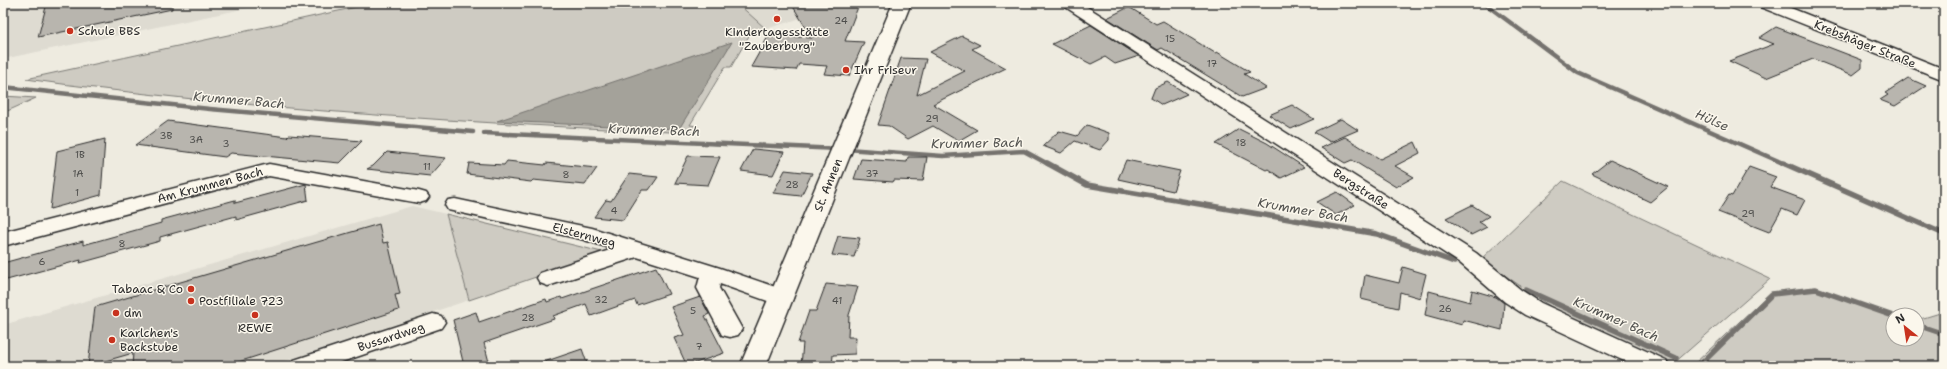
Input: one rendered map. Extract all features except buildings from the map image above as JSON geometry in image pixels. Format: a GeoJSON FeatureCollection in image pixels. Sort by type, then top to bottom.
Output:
{"type":"FeatureCollection","features":[{"type":"Feature","properties":{"kind":"main road","name":"St. Annen"},"geometry":{"type":"LineString","coordinates":[[754,366],[902,3]]}},
{"type":"Feature","properties":{"kind":"street","name":"Bergstraße"},"geometry":{"type":"LineString","coordinates":[[1070,3],[1468,258],[1513,296],[1533,309],[1657,366]]}},
{"type":"Feature","properties":{"kind":"street","name":"Krebshäger Straße"},"geometry":{"type":"LineString","coordinates":[[1764,3],[1944,75]]}},
{"type":"Feature","properties":{"kind":"street","name":"Am Krummen Bach"},"geometry":{"type":"LineString","coordinates":[[3,239],[269,170],[418,197]]}},
{"type":"Feature","properties":{"kind":"street","name":"Elsternweg"},"geometry":{"type":"LineString","coordinates":[[455,205],[585,233],[712,273],[782,298]]}},
{"type":"Feature","properties":{"kind":"street"},"geometry":{"type":"LineString","coordinates":[[548,278],[635,250]]}},
{"type":"Feature","properties":{"kind":"street"},"geometry":{"type":"LineString","coordinates":[[712,273],[708,288],[730,329]]}},
{"type":"Feature","properties":{"kind":"street","name":"Bussardweg"},"geometry":{"type":"LineString","coordinates":[[303,366],[433,322]]}},
{"type":"Feature","properties":{"kind":"shaded area","name":"Schule BBS"},"geometry":{"type":"Polygon","coordinates":[[[3,3],[272,3],[3,59],[3,3]]]}},
{"type":"Feature","properties":{"kind":"shaded area"},"geometry":{"type":"Polygon","coordinates":[[[375,3],[737,3],[766,29],[750,34],[731,67],[725,67],[690,125],[698,126],[693,133],[505,124],[256,105],[172,97],[26,79],[375,3]]]}},
{"type":"Feature","properties":{"kind":"shaded area","name":"Kindertagesstätte \"Zauberburg\""},"geometry":{"type":"Polygon","coordinates":[[[736,3],[849,3],[766,29],[736,3]]]}},
{"type":"Feature","properties":{"kind":"shaded area"},"geometry":{"type":"Polygon","coordinates":[[[732,42],[679,129],[497,121],[732,42]]]}},
{"type":"Feature","properties":{"kind":"shaded area"},"geometry":{"type":"Polygon","coordinates":[[[3,96],[36,98],[3,113],[3,96]]]}},
{"type":"Feature","properties":{"kind":"shaded area"},"geometry":{"type":"Polygon","coordinates":[[[1563,181],[1770,279],[1673,364],[1557,311],[1481,259],[1563,181]]]}},
{"type":"Feature","properties":{"kind":"shaded area"},"geometry":{"type":"Polygon","coordinates":[[[412,206],[446,214],[469,300],[271,366],[3,366],[3,325],[412,206]]]}},
{"type":"Feature","properties":{"kind":"shaded area"},"geometry":{"type":"Polygon","coordinates":[[[446,214],[606,253],[469,300],[446,214]]]}},
{"type":"Feature","properties":{"kind":"shaded area"},"geometry":{"type":"Polygon","coordinates":[[[1816,289],[1885,314],[1885,347],[1925,347],[1925,318],[1940,313],[1944,304],[1944,366],[1692,366],[1770,293],[1816,289]]]}},
{"type":"Feature","properties":{"kind":"waterway","name":"Hülse"},"geometry":{"type":"LineString","coordinates":[[1484,3],[1578,73],[1785,164]]}},
{"type":"Feature","properties":{"kind":"waterway","name":"Krummer Bach"},"geometry":{"type":"LineString","coordinates":[[3,87],[210,109],[473,132]]}},
{"type":"Feature","properties":{"kind":"waterway","name":"Krummer Bach"},"geometry":{"type":"LineString","coordinates":[[484,133],[838,149]]}},
{"type":"Feature","properties":{"kind":"waterway","name":"Krummer Bach"},"geometry":{"type":"LineString","coordinates":[[846,149],[943,156],[1024,151],[1048,164]]}},
{"type":"Feature","properties":{"kind":"waterway","name":"Krummer Bach"},"geometry":{"type":"LineString","coordinates":[[1047,163],[1087,185],[1377,234],[1454,262]]}},
{"type":"Feature","properties":{"kind":"waterway","name":"Hülse"},"geometry":{"type":"LineString","coordinates":[[1783,163],[1944,234]]}},
{"type":"Feature","properties":{"kind":"waterway","name":"Krummer Bach"},"geometry":{"type":"LineString","coordinates":[[1699,366],[1772,294],[1816,289],[1885,313]]}},
{"type":"Feature","properties":{"kind":"waterway","name":"Krummer Bach"},"geometry":{"type":"LineString","coordinates":[[1526,290],[1676,358]]}},
{"type":"Feature","properties":{"kind":"waterway","name":"Krummer Bach"},"geometry":{"type":"LineString","coordinates":[[1925,328],[1941,333]]}},
{"type":"Feature","properties":{"kind":"place","name":"Kindertagesstätte \"Zauberburg\""},"geometry":{"type":"Point","coordinates":[777,19]}},
{"type":"Feature","properties":{"kind":"place","name":"Schule BBS"},"geometry":{"type":"Point","coordinates":[70,31]}},
{"type":"Feature","properties":{"kind":"place","name":"Ihr Friseur"},"geometry":{"type":"Point","coordinates":[846,70]}},
{"type":"Feature","properties":{"kind":"place","name":"Tabaac & Co"},"geometry":{"type":"Point","coordinates":[191,289]}},
{"type":"Feature","properties":{"kind":"place","name":"Postfiliale 723"},"geometry":{"type":"Point","coordinates":[191,301]}},
{"type":"Feature","properties":{"kind":"place","name":"dm"},"geometry":{"type":"Point","coordinates":[116,313]}},
{"type":"Feature","properties":{"kind":"place","name":"REWE"},"geometry":{"type":"Point","coordinates":[255,315]}},
{"type":"Feature","properties":{"kind":"place","name":"Karlchen's Backstube"},"geometry":{"type":"Point","coordinates":[112,340]}}]}
